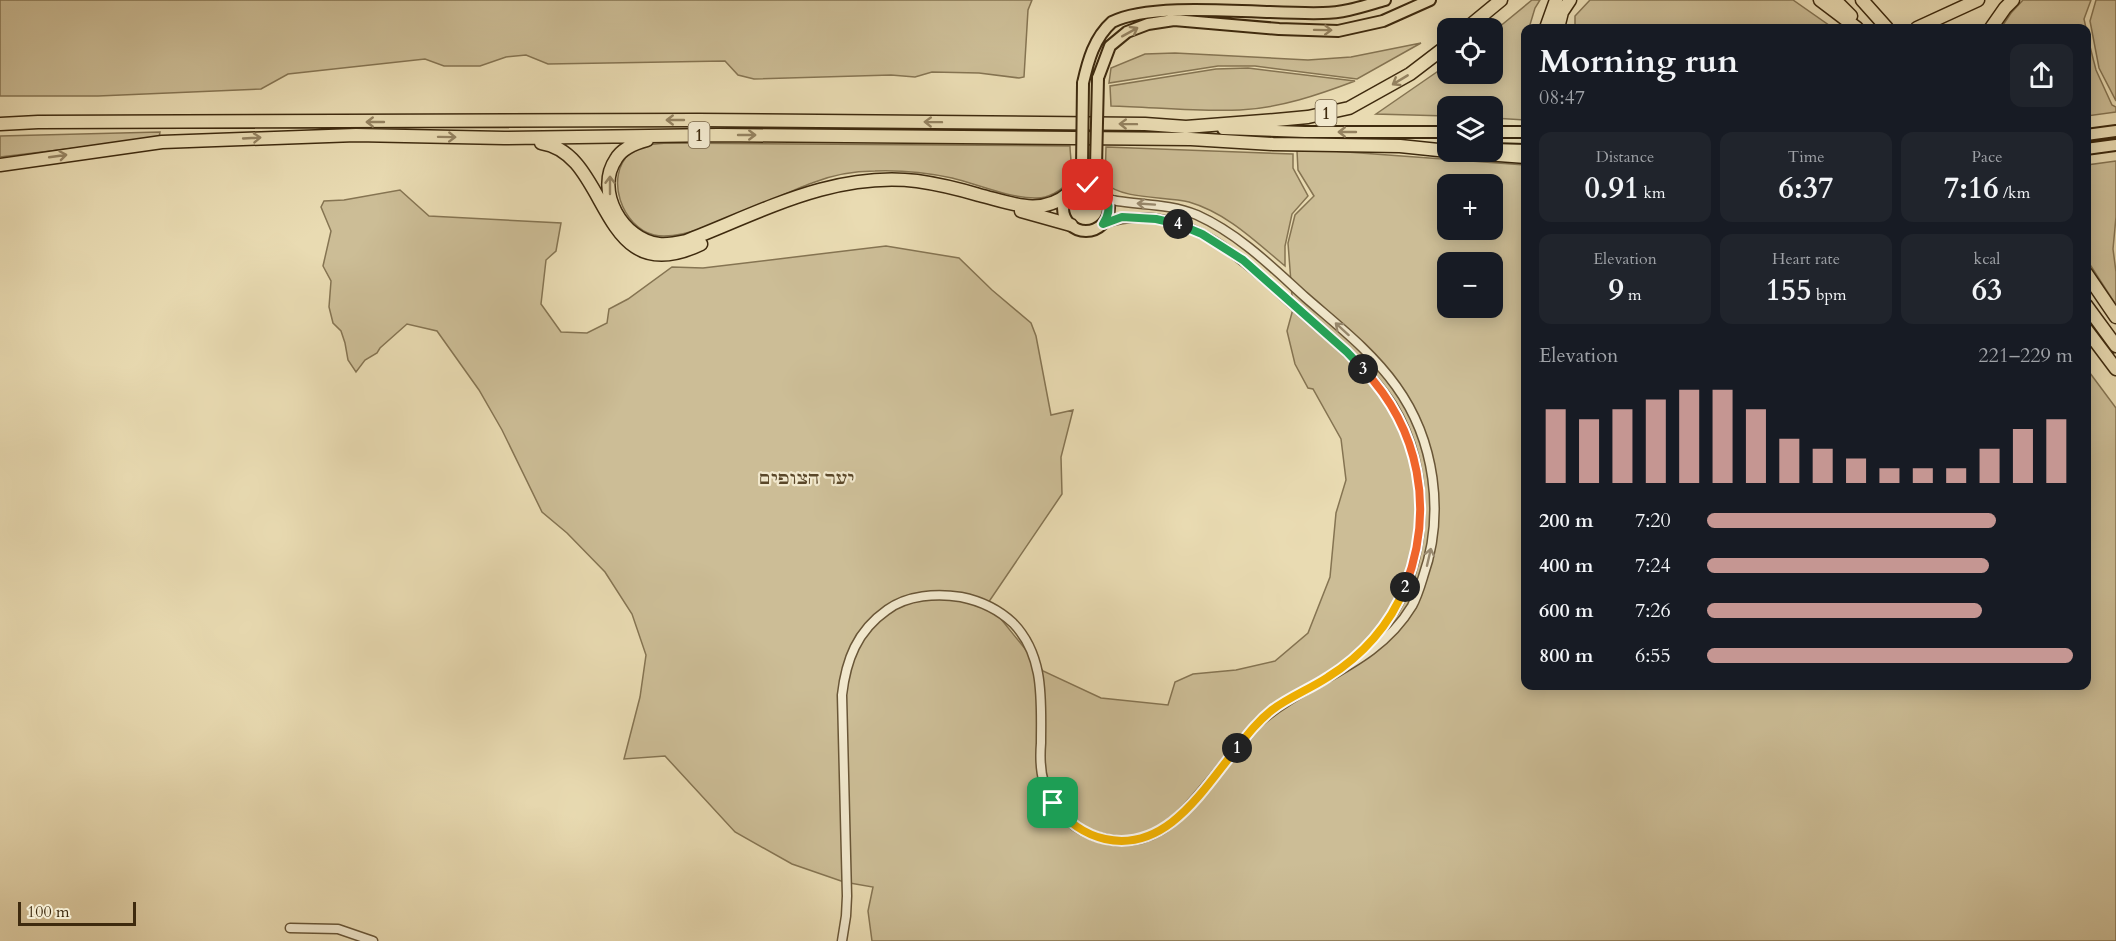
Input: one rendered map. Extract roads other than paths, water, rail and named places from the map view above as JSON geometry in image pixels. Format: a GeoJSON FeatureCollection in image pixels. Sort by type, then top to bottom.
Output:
{"type":"FeatureCollection","features":[{"type":"Feature","properties":{"kind":"highway"},"geometry":{"type":"LineString","coordinates":[[1479,18],[1501,0]]}},
{"type":"Feature","properties":{"kind":"highway"},"geometry":{"type":"LineString","coordinates":[[1547,24],[1556,0]]}},
{"type":"Feature","properties":{"kind":"highway"},"geometry":{"type":"LineString","coordinates":[[1559,24],[1562,12],[1570,0]]}},
{"type":"Feature","properties":{"kind":"highway"},"geometry":{"type":"LineString","coordinates":[[1820,0],[1852,24]]}},
{"type":"Feature","properties":{"kind":"highway"},"geometry":{"type":"LineString","coordinates":[[1835,0],[1859,24]]}},
{"type":"Feature","properties":{"kind":"highway"},"geometry":{"type":"LineString","coordinates":[[1862,0],[1883,24]]}},
{"type":"Feature","properties":{"kind":"highway"},"geometry":{"type":"LineString","coordinates":[[1926,24],[1978,0]]}},
{"type":"Feature","properties":{"kind":"highway"},"geometry":{"type":"LineString","coordinates":[[1994,24],[2013,0]]}},
{"type":"Feature","properties":{"kind":"highway","name":"1"},"geometry":{"type":"LineString","coordinates":[[0,124],[710,120],[1145,124],[1186,127],[1308,117],[1348,108],[1410,74],[1437,53]]}},
{"type":"Feature","properties":{"kind":"highway","name":"1"},"geometry":{"type":"LineString","coordinates":[[0,165],[173,142],[356,135],[504,138],[718,135],[1191,139],[1273,144],[1437,148]]}},
{"type":"Feature","properties":{"kind":"highway"},"geometry":{"type":"LineString","coordinates":[[718,135],[651,139],[621,152],[613,165],[609,191],[616,213],[628,230],[635,236],[657,244],[670,245],[686,241],[798,196],[818,190],[878,180],[917,181],[1007,203],[1040,207],[1060,201],[1073,190]]}},
{"type":"Feature","properties":{"kind":"highway"},"geometry":{"type":"LineString","coordinates":[[504,138],[553,145],[561,149],[579,167],[623,238],[647,251],[664,254],[685,251],[753,215]]}},
{"type":"Feature","properties":{"kind":"highway"},"geometry":{"type":"LineString","coordinates":[[1503,155],[1521,157]]}},
{"type":"Feature","properties":{"kind":"highway"},"geometry":{"type":"LineString","coordinates":[[981,195],[1014,209],[1071,225]]}},
{"type":"Feature","properties":{"kind":"highway"},"geometry":{"type":"LineString","coordinates":[[2091,280],[2116,317]]}},
{"type":"Feature","properties":{"kind":"highway"},"geometry":{"type":"LineString","coordinates":[[2091,312],[2116,345]]}},
{"type":"Feature","properties":{"kind":"highway"},"geometry":{"type":"LineString","coordinates":[[2091,336],[2113,365]]}},
{"type":"Feature","properties":{"kind":"highway"},"geometry":{"type":"LineString","coordinates":[[2091,341],[2113,365]]}},
{"type":"Feature","properties":{"kind":"main road"},"geometry":{"type":"LineString","coordinates":[[1385,0],[1349,11],[1322,14],[1185,3],[1156,4],[1131,11],[1113,22],[1094,46],[1083,83],[1082,167],[1073,190],[1065,199],[1064,213],[1071,225],[1084,231],[1098,228],[1103,224],[1109,212],[1109,205],[1101,191],[1096,167],[1098,78],[1110,46],[1127,32],[1148,24],[1174,21],[1338,31],[1383,21],[1430,0]]}},
{"type":"Feature","properties":{"kind":"main road"},"geometry":{"type":"LineString","coordinates":[[1186,127],[1305,132],[1437,132]]}},
{"type":"Feature","properties":{"kind":"main road"},"geometry":{"type":"LineString","coordinates":[[2091,134],[2116,131]]}},
{"type":"Feature","properties":{"kind":"main road"},"geometry":{"type":"LineString","coordinates":[[1503,132],[1521,132]]}},
{"type":"Feature","properties":{"kind":"main road"},"geometry":{"type":"LineString","coordinates":[[2091,148],[2116,145]]}},
{"type":"Feature","properties":{"kind":"main road"},"geometry":{"type":"LineString","coordinates":[[1503,149],[1521,150]]}},
{"type":"Feature","properties":{"kind":"main road"},"geometry":{"type":"LineString","coordinates":[[1073,190],[1088,185],[1101,191]]}},
{"type":"Feature","properties":{"kind":"street"},"geometry":{"type":"LineString","coordinates":[[842,941],[847,896],[843,681],[851,652],[858,639],[868,626],[890,607],[919,597],[954,596],[985,604],[998,611],[1016,627],[1030,647],[1039,671],[1041,772],[1047,793],[1060,813],[1087,834],[1121,842],[1148,837],[1176,820],[1258,723],[1274,709],[1362,659],[1391,634],[1414,603],[1426,569],[1434,529],[1435,509],[1431,470],[1427,450],[1412,412],[1395,384],[1357,342],[1252,249],[1221,228],[1195,214],[1158,205],[1110,200],[1101,191]]}},
{"type":"Feature","properties":{"kind":"street"},"geometry":{"type":"LineString","coordinates":[[1103,224],[1122,217],[1156,219],[1189,228],[1214,240],[1243,260],[1347,352],[1384,393],[1399,418],[1413,454],[1417,472],[1420,509],[1417,549],[1406,583],[1393,612],[1364,648],[1329,677]]}},
{"type":"Feature","properties":{"kind":"street"},"geometry":{"type":"LineString","coordinates":[[290,928],[338,929],[373,941]]}},
{"type":"Feature","properties":{"kind":"park label","name":"יער הצופים"},"geometry":{"type":"Point","coordinates":[807,478]}}]}
